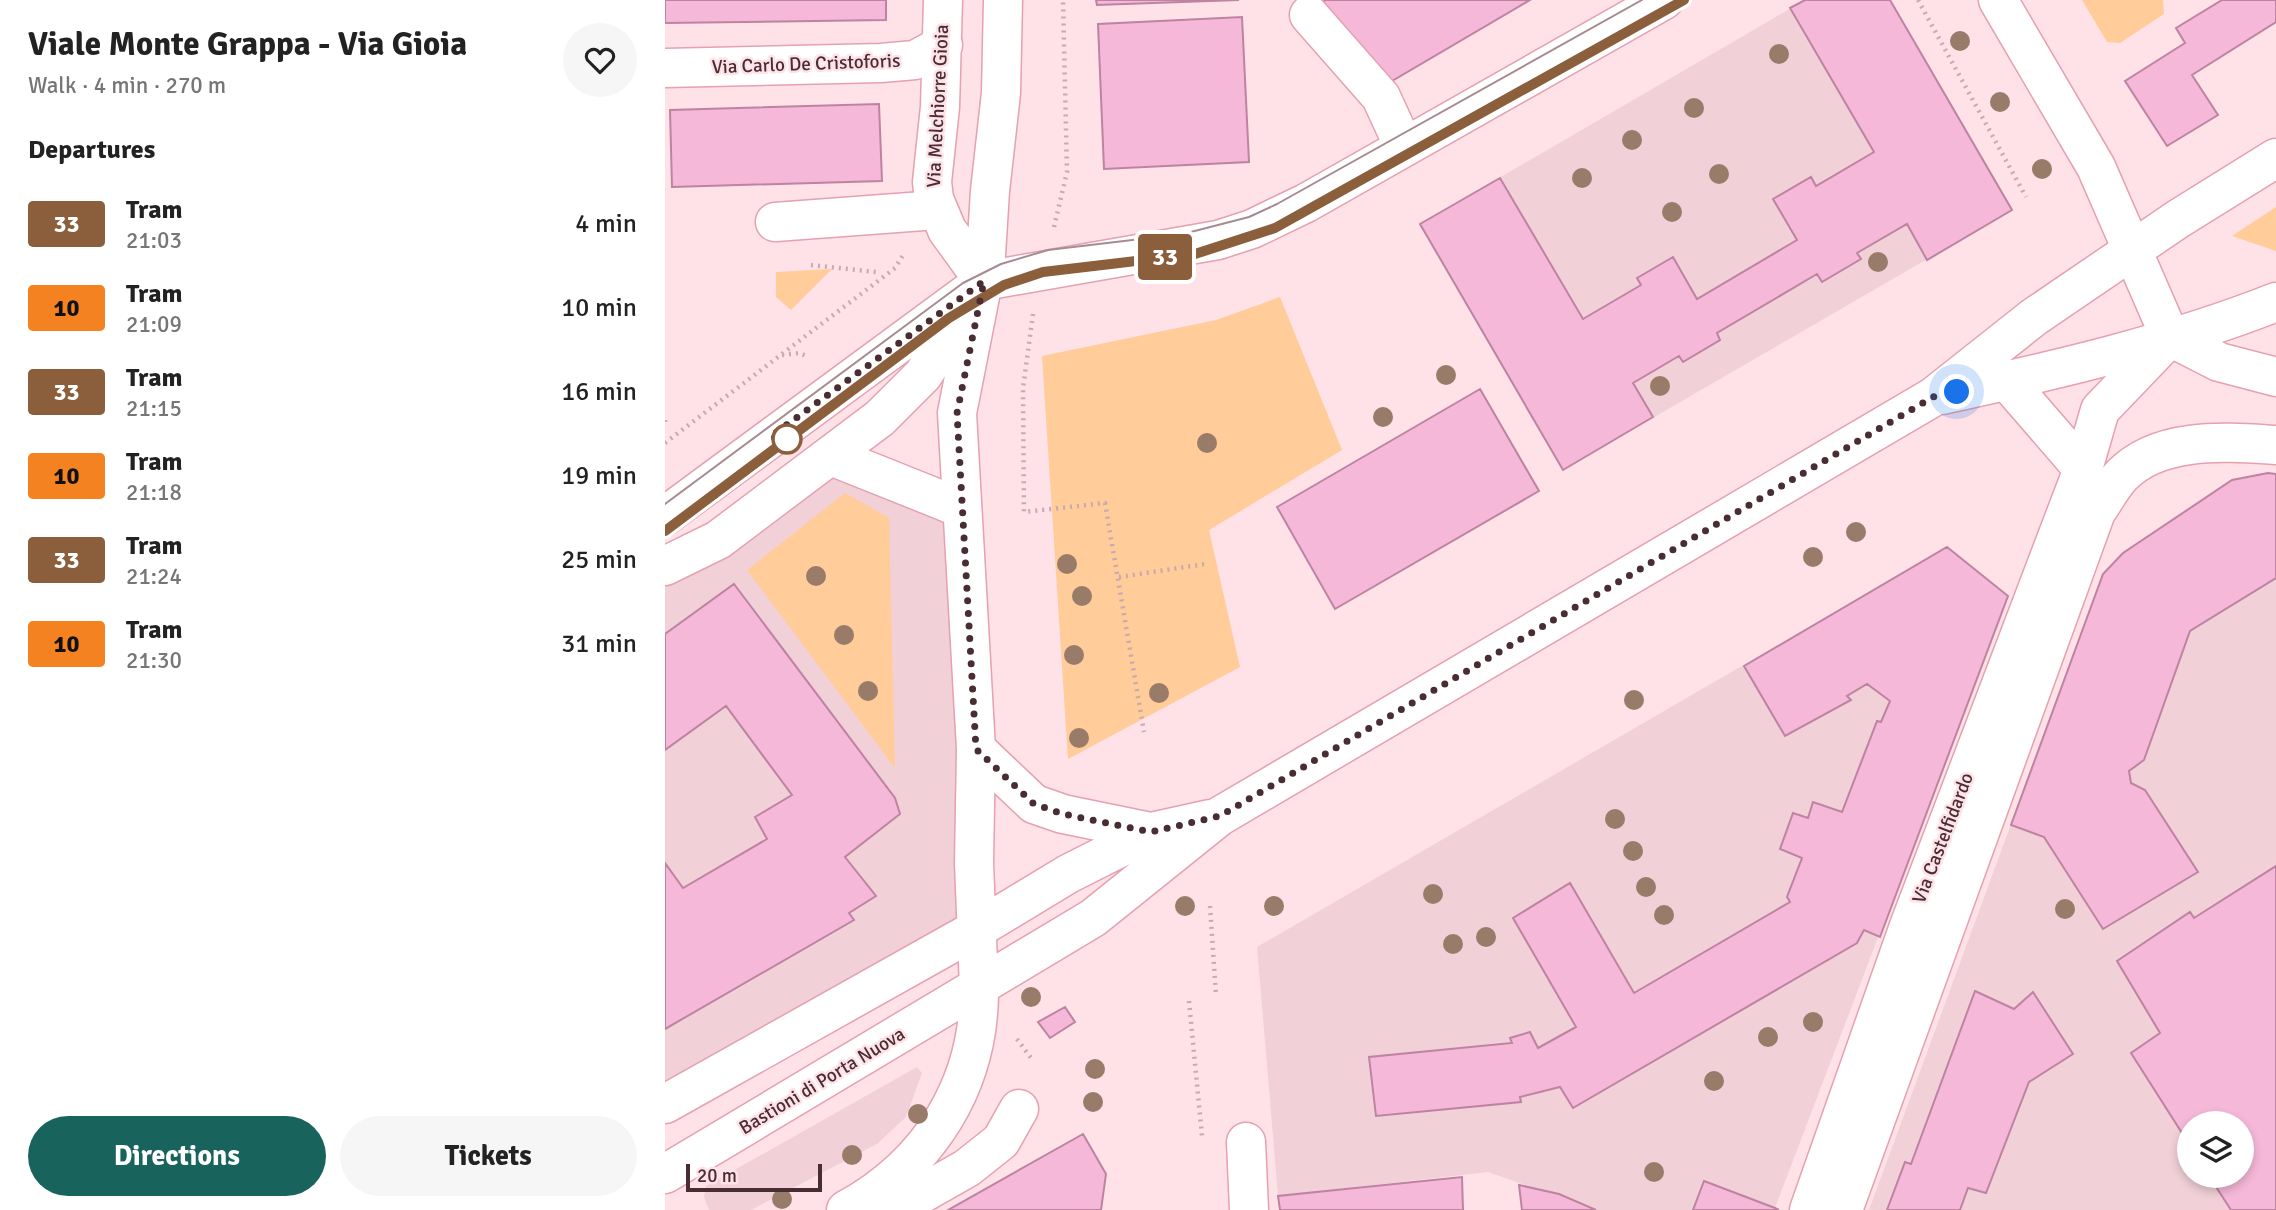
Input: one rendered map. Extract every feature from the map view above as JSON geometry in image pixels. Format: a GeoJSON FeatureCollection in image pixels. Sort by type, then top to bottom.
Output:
{"type":"FeatureCollection","features":[{"type":"Feature","properties":{"kind":"street","name":"Via Melchiorre Gioia"},"geometry":{"type":"LineString","coordinates":[[943,0],[943,45],[932,182],[921,211],[947,230],[984,281]]}},
{"type":"Feature","properties":{"kind":"street"},"geometry":{"type":"LineString","coordinates":[[846,1210],[909,1166],[948,1112],[971,1055],[979,988],[974,863],[976,749],[957,413],[984,281],[990,191],[1001,93],[1003,0]]}},
{"type":"Feature","properties":{"kind":"street"},"geometry":{"type":"LineString","coordinates":[[665,516],[984,281],[1184,247],[1235,235],[1306,203],[1664,0]]}},
{"type":"Feature","properties":{"kind":"street"},"geometry":{"type":"LineString","coordinates":[[1998,0],[2096,167],[2171,337],[2229,366],[2276,377]]}},
{"type":"Feature","properties":{"kind":"street"},"geometry":{"type":"LineString","coordinates":[[1309,15],[1381,97],[1404,147]]}},
{"type":"Feature","properties":{"kind":"street","name":"Via Carlo De Cristoforis"},"geometry":{"type":"LineString","coordinates":[[665,68],[881,63],[915,60],[943,45]]}},
{"type":"Feature","properties":{"kind":"street","name":"Bastioni di Porta Nuova"},"geometry":{"type":"LineString","coordinates":[[665,1174],[1093,918],[1220,816],[1933,397],[2033,317],[2134,248],[2276,158]]}},
{"type":"Feature","properties":{"kind":"street"},"geometry":{"type":"LineString","coordinates":[[775,222],[921,211]]}},
{"type":"Feature","properties":{"kind":"street"},"geometry":{"type":"LineString","coordinates":[[665,566],[718,540],[901,400],[923,375],[984,281]]}},
{"type":"Feature","properties":{"kind":"street","name":"Bastioni di Porta Nuova"},"geometry":{"type":"LineString","coordinates":[[1933,397],[2007,381],[2171,337],[2276,302]]}},
{"type":"Feature","properties":{"kind":"street","name":"Via Castelfidardo"},"geometry":{"type":"LineString","coordinates":[[1809,1210],[1909,926],[2083,469],[2100,410],[2171,337]]}},
{"type":"Feature","properties":{"kind":"street"},"geometry":{"type":"LineString","coordinates":[[2007,381],[2083,469]]}},
{"type":"Feature","properties":{"kind":"street","name":"Via Castelfidardo"},"geometry":{"type":"LineString","coordinates":[[1843,1210],[2095,512],[2120,476],[2136,464],[2195,442],[2276,445]]}},
{"type":"Feature","properties":{"kind":"street"},"geometry":{"type":"LineString","coordinates":[[831,456],[961,508]]}},
{"type":"Feature","properties":{"kind":"street"},"geometry":{"type":"LineString","coordinates":[[976,749],[1034,804],[1063,814],[1151,832]]}},
{"type":"Feature","properties":{"kind":"street","name":"Bastioni di Porta Nuova"},"geometry":{"type":"LineString","coordinates":[[665,1104],[977,929],[1068,874],[1151,832],[1220,816]]}},
{"type":"Feature","properties":{"kind":"street"},"geometry":{"type":"LineString","coordinates":[[893,1210],[975,1161],[1001,1141],[1019,1109]]}},
{"type":"Feature","properties":{"kind":"street"},"geometry":{"type":"LineString","coordinates":[[1246,1142],[1249,1210]]}},
{"type":"Feature","properties":{"kind":"path"},"geometry":{"type":"LineString","coordinates":[[1063,0],[1067,172]]}},
{"type":"Feature","properties":{"kind":"path"},"geometry":{"type":"LineString","coordinates":[[1918,0],[2026,197]]}},
{"type":"Feature","properties":{"kind":"path"},"geometry":{"type":"LineString","coordinates":[[665,443],[895,268],[907,247],[921,211]]}},
{"type":"Feature","properties":{"kind":"path"},"geometry":{"type":"LineString","coordinates":[[800,264],[876,272]]}},
{"type":"Feature","properties":{"kind":"path"},"geometry":{"type":"LineString","coordinates":[[1028,336],[1023,388],[1024,512],[1105,503],[1144,732]]}},
{"type":"Feature","properties":{"kind":"path"},"geometry":{"type":"LineString","coordinates":[[1119,577],[1205,565]]}},
{"type":"Feature","properties":{"kind":"path"},"geometry":{"type":"LineString","coordinates":[[1210,906],[1216,995]]}},
{"type":"Feature","properties":{"kind":"path"},"geometry":{"type":"LineString","coordinates":[[1189,1001],[1202,1140]]}},
{"type":"Feature","properties":{"kind":"shaded area"},"geometry":{"type":"Polygon","coordinates":[[[1805,0],[1890,0],[2012,210],[1563,470],[1420,224],[1805,0]]]}},
{"type":"Feature","properties":{"kind":"shaded area"},"geometry":{"type":"Polygon","coordinates":[[[2082,0],[2163,0],[2164,14],[2120,43],[2107,42],[2082,0]]]}},
{"type":"Feature","properties":{"kind":"shaded area"},"geometry":{"type":"Polygon","coordinates":[[[2276,207],[2276,251],[2232,236],[2276,207]]]}},
{"type":"Feature","properties":{"kind":"shaded area"},"geometry":{"type":"Polygon","coordinates":[[[832,269],[791,310],[776,297],[776,272],[832,269]]]}},
{"type":"Feature","properties":{"kind":"shaded area"},"geometry":{"type":"Polygon","coordinates":[[[1280,297],[1342,450],[1209,530],[1240,667],[1068,759],[1042,356],[1216,320],[1280,297]]]}},
{"type":"Feature","properties":{"kind":"shaded area"},"geometry":{"type":"Polygon","coordinates":[[[832,460],[958,510],[971,926],[665,1098],[665,578],[832,460]]]}},
{"type":"Feature","properties":{"kind":"shaded area"},"geometry":{"type":"Polygon","coordinates":[[[2276,474],[2276,1210],[1869,1210],[2103,574],[2123,553],[2180,517],[2276,474]]]}},
{"type":"Feature","properties":{"kind":"shaded area"},"geometry":{"type":"Polygon","coordinates":[[[845,493],[889,518],[895,768],[747,570],[845,493]]]}},
{"type":"Feature","properties":{"kind":"shaded area"},"geometry":{"type":"Polygon","coordinates":[[[1947,547],[2008,596],[1775,1208],[1705,1181],[1693,1210],[1596,1210],[1488,1172],[1278,1196],[1257,947],[1947,547]]]}},
{"type":"Feature","properties":{"kind":"shaded area"},"geometry":{"type":"Polygon","coordinates":[[[917,1067],[922,1073],[906,1117],[877,1144],[751,1210],[709,1210],[704,1197],[706,1186],[917,1067]]]}},
{"type":"Feature","properties":{"kind":"building"},"geometry":{"type":"Polygon","coordinates":[[[665,0],[886,0],[886,20],[665,23],[665,0]]]}},
{"type":"Feature","properties":{"kind":"building"},"geometry":{"type":"Polygon","coordinates":[[[1096,0],[1239,0],[1097,5],[1096,0]]]}},
{"type":"Feature","properties":{"kind":"building"},"geometry":{"type":"Polygon","coordinates":[[[1326,0],[1530,0],[1392,81],[1321,3],[1326,0]]]}},
{"type":"Feature","properties":{"kind":"building"},"geometry":{"type":"Polygon","coordinates":[[[1805,0],[1890,0],[2012,210],[1927,260],[1907,224],[1857,253],[1861,259],[1822,282],[1817,274],[1717,333],[1720,340],[1683,362],[1679,356],[1633,383],[1653,417],[1563,470],[1420,224],[1500,178],[1583,319],[1641,285],[1637,278],[1673,257],[1697,299],[1797,240],[1773,199],[1811,177],[1816,186],[1874,152],[1790,8],[1805,0]]]}},
{"type":"Feature","properties":{"kind":"building"},"geometry":{"type":"Polygon","coordinates":[[[2222,0],[2276,0],[2276,22],[2192,75],[2218,115],[2167,146],[2125,81],[2185,43],[2176,28],[2222,0]]]}},
{"type":"Feature","properties":{"kind":"building"},"geometry":{"type":"Polygon","coordinates":[[[1242,17],[1249,162],[1104,169],[1098,24],[1242,17]]]}},
{"type":"Feature","properties":{"kind":"building"},"geometry":{"type":"Polygon","coordinates":[[[879,104],[882,181],[672,187],[670,110],[879,104]]]}},
{"type":"Feature","properties":{"kind":"building"},"geometry":{"type":"Polygon","coordinates":[[[1480,389],[1539,491],[1335,609],[1277,507],[1480,389]]]}},
{"type":"Feature","properties":{"kind":"building"},"geometry":{"type":"Polygon","coordinates":[[[2276,474],[2276,578],[2190,631],[2144,760],[2129,771],[2131,783],[2145,790],[2198,872],[2103,929],[2044,837],[2011,825],[2103,574],[2123,553],[2232,480],[2276,474]]]}},
{"type":"Feature","properties":{"kind":"building"},"geometry":{"type":"Polygon","coordinates":[[[1947,547],[2008,596],[1880,937],[1864,930],[1857,943],[1573,1108],[1560,1087],[1520,1097],[1521,1102],[1376,1116],[1369,1057],[1512,1043],[1510,1038],[1530,1032],[1538,1048],[1576,1027],[1513,918],[1570,883],[1634,993],[1790,902],[1787,897],[1802,858],[1780,849],[1793,813],[1808,818],[1813,802],[1842,812],[1877,721],[1881,722],[1890,701],[1867,684],[1847,696],[1851,700],[1785,736],[1744,666],[1947,547]]]}},
{"type":"Feature","properties":{"kind":"building"},"geometry":{"type":"Polygon","coordinates":[[[734,584],[895,798],[900,814],[845,857],[876,896],[849,913],[854,920],[665,1029],[665,863],[683,888],[767,839],[755,817],[792,795],[726,706],[665,750],[665,634],[734,584]]]}},
{"type":"Feature","properties":{"kind":"building"},"geometry":{"type":"Polygon","coordinates":[[[2276,866],[2276,1210],[2231,1210],[2217,1188],[2254,1188],[2254,1111],[2177,1111],[2177,1125],[2131,1053],[2160,1033],[2117,961],[2190,912],[2194,918],[2276,866]]]}},
{"type":"Feature","properties":{"kind":"building"},"geometry":{"type":"Polygon","coordinates":[[[1975,991],[2014,1009],[2033,992],[2073,1054],[2029,1082],[1986,1193],[1968,1188],[1960,1210],[1887,1210],[1905,1162],[1911,1164],[1975,991]]]}},
{"type":"Feature","properties":{"kind":"building"},"geometry":{"type":"Polygon","coordinates":[[[1065,1007],[1075,1022],[1050,1038],[1038,1022],[1065,1007]]]}},
{"type":"Feature","properties":{"kind":"building"},"geometry":{"type":"Polygon","coordinates":[[[1083,1134],[1106,1174],[1101,1210],[948,1210],[1083,1134]]]}},
{"type":"Feature","properties":{"kind":"building"},"geometry":{"type":"Polygon","coordinates":[[[1462,1177],[1463,1210],[1280,1210],[1278,1196],[1462,1177]]]}},
{"type":"Feature","properties":{"kind":"building"},"geometry":{"type":"Polygon","coordinates":[[[1704,1181],[1775,1208],[1779,1210],[1693,1210],[1704,1181]]]}},
{"type":"Feature","properties":{"kind":"building"},"geometry":{"type":"Polygon","coordinates":[[[1519,1185],[1559,1194],[1596,1210],[1522,1210],[1519,1185]]]}},
{"type":"Feature","properties":{"kind":"tram line"},"geometry":{"type":"LineString","coordinates":[[665,504],[963,283],[1001,264],[1048,250],[1183,234],[1249,217],[1277,204],[1642,0]]}},
{"type":"Feature","properties":{"kind":"tram line"},"geometry":{"type":"LineString","coordinates":[[665,531],[949,318],[1004,285],[1043,273],[1195,254],[1275,228],[1684,0]]}},
{"type":"Feature","properties":{"kind":"tram line","name":"33"},"geometry":{"type":"LineString","coordinates":[[665,531],[963,307],[1004,285],[1056,269],[1195,254],[1275,228],[1684,0]]}},
{"type":"Feature","properties":{"kind":"route"},"geometry":{"type":"LineString","coordinates":[[787,439],[770,437],[984,281],[957,413],[976,749],[1034,804],[1063,814],[1151,832],[1220,816],[1933,397],[1957,392]]}}]}
